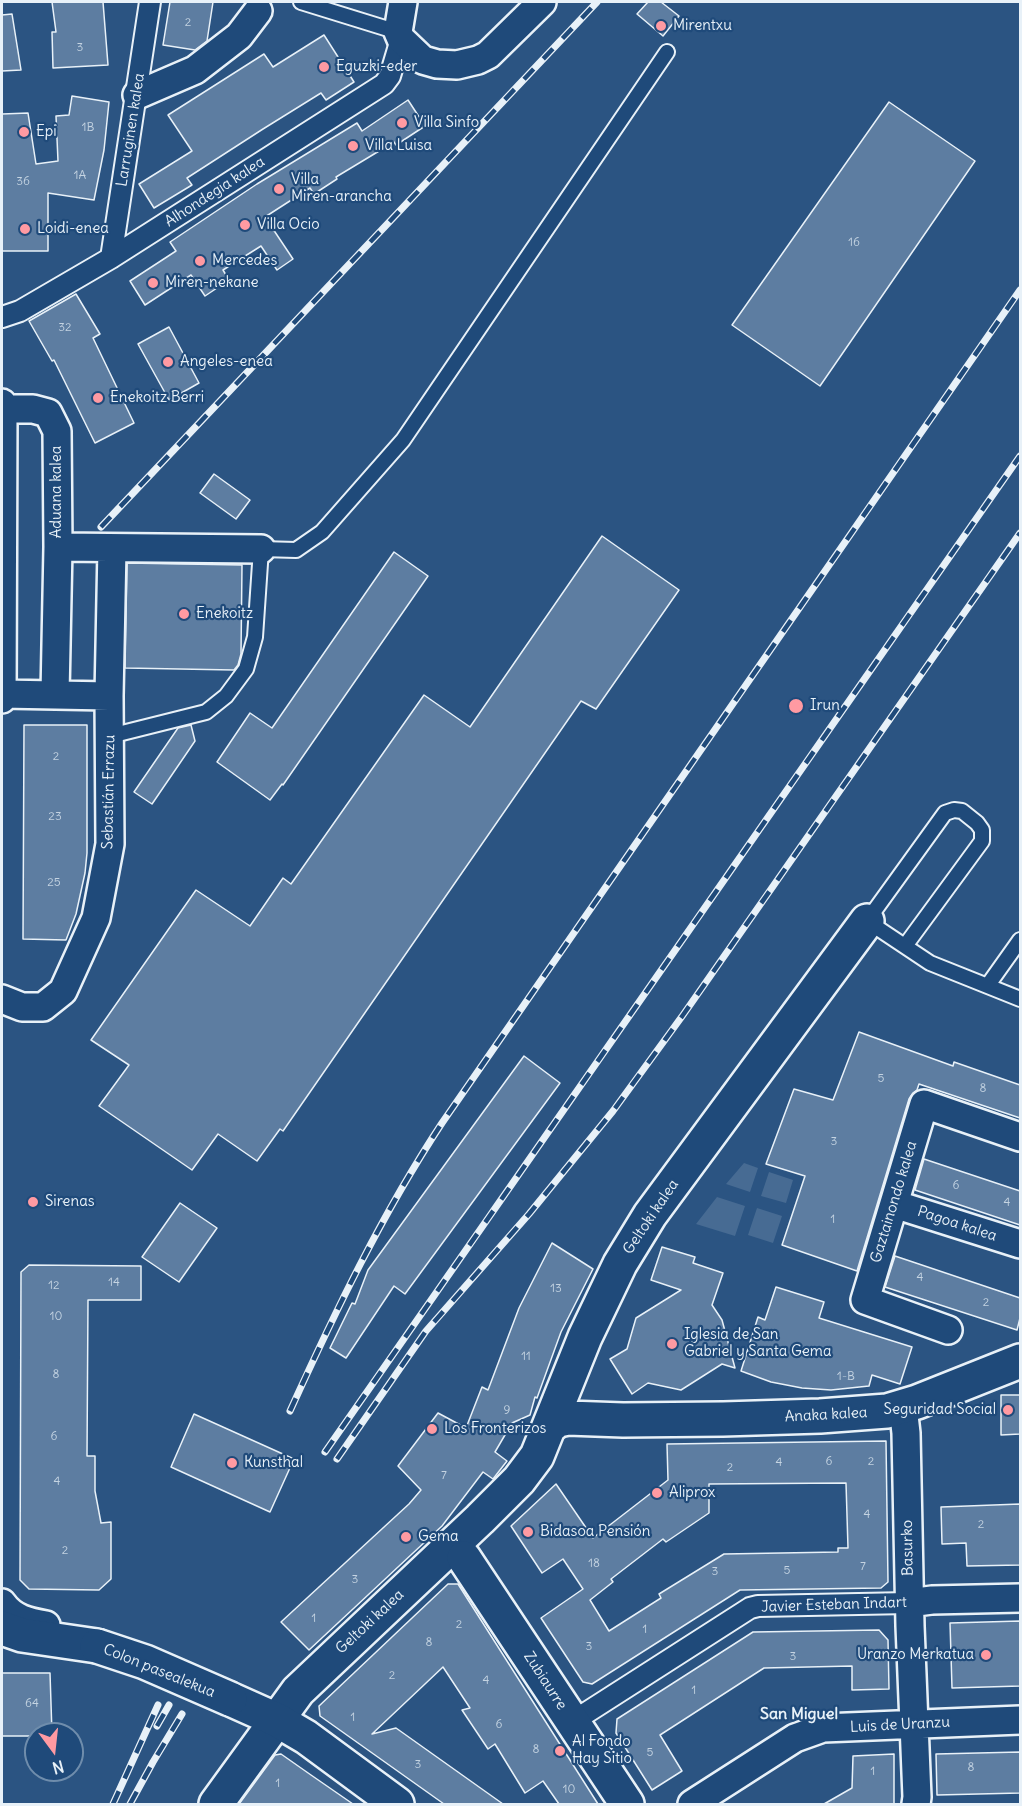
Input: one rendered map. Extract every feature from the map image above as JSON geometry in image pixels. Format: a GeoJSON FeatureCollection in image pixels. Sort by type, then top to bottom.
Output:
{"type":"FeatureCollection","features":[{"type":"Feature","properties":{"kind":"street","name":"Larruginen kalea"},"geometry":{"type":"LineString","coordinates":[[111,258],[150,2]]}},
{"type":"Feature","properties":{"kind":"street"},"geometry":{"type":"LineString","coordinates":[[403,2],[399,36],[423,60],[457,65],[488,55],[542,2]]}},
{"type":"Feature","properties":{"kind":"street"},"geometry":{"type":"LineString","coordinates":[[137,95],[195,70],[240,36],[261,6]]}},
{"type":"Feature","properties":{"kind":"street","name":"Alhondegia kalea"},"geometry":{"type":"LineString","coordinates":[[2,317],[21,311],[111,258],[384,84],[390,76],[399,36]]}},
{"type":"Feature","properties":{"kind":"street","name":"Aduana kalea"},"geometry":{"type":"LineString","coordinates":[[2,699],[2,407],[33,409],[48,413],[57,431],[58,547],[54,694]]}},
{"type":"Feature","properties":{"kind":"street","name":"Aduana kalea"},"geometry":{"type":"LineString","coordinates":[[58,547],[261,549]]}},
{"type":"Feature","properties":{"kind":"street"},"geometry":{"type":"LineString","coordinates":[[2,694],[109,696],[112,548]]}},
{"type":"Feature","properties":{"kind":"street","name":"Sebastián Errazu"},"geometry":{"type":"LineString","coordinates":[[2,999],[22,1007],[43,1007],[63,991],[96,918],[110,844],[109,696]]}},
{"type":"Feature","properties":{"kind":"street","name":"Geltoki kalea"},"geometry":{"type":"LineString","coordinates":[[216,1804],[298,1691],[458,1547],[519,1480],[537,1456],[563,1420],[572,1372],[585,1337],[620,1264],[650,1215],[867,921]]}},
{"type":"Feature","properties":{"kind":"street","name":"Gaztainondo kalea"},"geometry":{"type":"LineString","coordinates":[[948,1330],[865,1300],[924,1104],[1020,1137]]}},
{"type":"Feature","properties":{"kind":"street","name":"Pagoa kalea"},"geometry":{"type":"LineString","coordinates":[[894,1204],[1020,1244]]}},
{"type":"Feature","properties":{"kind":"street","name":"Anaka kalea"},"geometry":{"type":"LineString","coordinates":[[563,1420],[723,1419],[865,1413],[903,1407],[1020,1361]]}},
{"type":"Feature","properties":{"kind":"street","name":"Anaka kalea"},"geometry":{"type":"LineString","coordinates":[[572,1372],[573,1389],[582,1403],[596,1412],[623,1420]]}},
{"type":"Feature","properties":{"kind":"street","name":"Basurko"},"geometry":{"type":"LineString","coordinates":[[903,1407],[906,1433],[916,1804]]}},
{"type":"Feature","properties":{"kind":"street","name":"Zubiaurre"},"geometry":{"type":"LineString","coordinates":[[458,1547],[627,1804]]}},
{"type":"Feature","properties":{"kind":"street","name":"Javier Esteban Indart"},"geometry":{"type":"LineString","coordinates":[[573,1722],[750,1608],[1020,1598]]}},
{"type":"Feature","properties":{"kind":"street"},"geometry":{"type":"LineString","coordinates":[[2,1603],[10,1613],[18,1618],[69,1629],[97,1646]]}},
{"type":"Feature","properties":{"kind":"street","name":"Colon pasealekua"},"geometry":{"type":"LineString","coordinates":[[2,1628],[22,1635],[97,1646],[145,1662],[277,1720],[306,1737],[395,1804]]}},
{"type":"Feature","properties":{"kind":"street"},"geometry":{"type":"LineString","coordinates":[[2,1638],[45,1639]]}},
{"type":"Feature","properties":{"kind":"street"},"geometry":{"type":"LineString","coordinates":[[298,1691],[296,1715],[306,1737]]}},
{"type":"Feature","properties":{"kind":"street","name":"Geltoki kalea"},"geometry":{"type":"LineString","coordinates":[[230,1699],[242,1702],[266,1702],[298,1691]]}},
{"type":"Feature","properties":{"kind":"street","name":"Luis de Uranzu"},"geometry":{"type":"LineString","coordinates":[[692,1804],[795,1738],[823,1728],[1020,1720]]}},
{"type":"Feature","properties":{"kind":"lane"},"geometry":{"type":"LineString","coordinates":[[301,2],[399,36]]}},
{"type":"Feature","properties":{"kind":"lane"},"geometry":{"type":"LineString","coordinates":[[110,736],[206,712],[226,696],[246,669],[255,637],[261,549],[296,550],[322,532],[403,440],[667,52]]}},
{"type":"Feature","properties":{"kind":"lane"},"geometry":{"type":"LineString","coordinates":[[905,946],[982,841],[982,830],[962,811],[954,810],[945,813],[867,921],[930,963],[1020,999]]}},
{"type":"Feature","properties":{"kind":"lane"},"geometry":{"type":"LineString","coordinates":[[988,985],[1020,940]]}},
{"type":"Feature","properties":{"kind":"shaded area"},"geometry":{"type":"Polygon","coordinates":[[[744,1163],[758,1168],[750,1192],[726,1184],[744,1163]]]}},
{"type":"Feature","properties":{"kind":"shaded area"},"geometry":{"type":"Polygon","coordinates":[[[769,1172],[793,1180],[786,1203],[761,1196],[769,1172]]]}},
{"type":"Feature","properties":{"kind":"shaded area"},"geometry":{"type":"Polygon","coordinates":[[[717,1197],[745,1206],[735,1236],[696,1224],[717,1197]]]}},
{"type":"Feature","properties":{"kind":"shaded area"},"geometry":{"type":"Polygon","coordinates":[[[757,1208],[782,1216],[773,1243],[748,1235],[757,1208]]]}},
{"type":"Feature","properties":{"kind":"building"},"geometry":{"type":"Polygon","coordinates":[[[52,2],[103,2],[108,65],[53,68],[52,32],[56,32],[52,2]]]}},
{"type":"Feature","properties":{"kind":"building"},"geometry":{"type":"Polygon","coordinates":[[[170,2],[213,2],[207,41],[195,50],[163,45],[170,2]]]}},
{"type":"Feature","properties":{"kind":"building","name":"Mirentxu"},"geometry":{"type":"Polygon","coordinates":[[[648,2],[661,2],[679,16],[663,36],[637,14],[648,2]]]}},
{"type":"Feature","properties":{"kind":"building"},"geometry":{"type":"Polygon","coordinates":[[[12,14],[21,70],[2,71],[2,15],[12,14]]]}},
{"type":"Feature","properties":{"kind":"building"},"geometry":{"type":"Polygon","coordinates":[[[324,35],[354,82],[326,100],[321,93],[263,129],[187,178],[192,185],[154,208],[139,184],[192,151],[168,115],[264,54],[273,67],[324,35]]]}},
{"type":"Feature","properties":{"kind":"building"},"geometry":{"type":"Polygon","coordinates":[[[72,96],[109,102],[104,150],[94,200],[48,193],[48,251],[2,251],[2,114],[28,113],[36,164],[58,161],[56,116],[69,115],[72,96]]]}},
{"type":"Feature","properties":{"kind":"building"},"geometry":{"type":"Polygon","coordinates":[[[408,100],[425,126],[396,145],[394,142],[336,177],[337,179],[314,194],[310,188],[265,217],[293,259],[277,270],[261,246],[223,270],[229,280],[205,296],[191,275],[145,305],[130,281],[176,251],[170,242],[257,184],[357,123],[362,131],[408,100]]]}},
{"type":"Feature","properties":{"kind":"building"},"geometry":{"type":"Polygon","coordinates":[[[889,102],[975,161],[820,386],[732,325],[889,102]]]}},
{"type":"Feature","properties":{"kind":"building"},"geometry":{"type":"Polygon","coordinates":[[[76,294],[100,334],[93,338],[134,423],[95,443],[54,360],[52,361],[29,321],[76,294]]]}},
{"type":"Feature","properties":{"kind":"building","name":"Angeles-enea"},"geometry":{"type":"Polygon","coordinates":[[[169,327],[199,383],[169,400],[138,344],[169,327]]]}},
{"type":"Feature","properties":{"kind":"building"},"geometry":{"type":"Polygon","coordinates":[[[214,474],[250,500],[236,519],[200,493],[214,474]]]}},
{"type":"Feature","properties":{"kind":"building"},"geometry":{"type":"Polygon","coordinates":[[[602,536],[679,590],[596,709],[581,701],[283,1131],[280,1129],[257,1161],[218,1134],[192,1170],[99,1106],[129,1065],[91,1040],[196,890],[250,926],[283,878],[291,884],[424,695],[470,727],[602,536]]]}},
{"type":"Feature","properties":{"kind":"building"},"geometry":{"type":"Polygon","coordinates":[[[394,552],[428,576],[283,785],[270,800],[217,762],[250,713],[272,728],[394,552]]]}},
{"type":"Feature","properties":{"kind":"building","name":"Enekoitz"},"geometry":{"type":"Polygon","coordinates":[[[127,563],[242,565],[241,654],[234,670],[125,668],[127,563]]]}},
{"type":"Feature","properties":{"kind":"building"},"geometry":{"type":"Polygon","coordinates":[[[24,725],[87,725],[87,853],[76,914],[66,940],[23,939],[24,725]]]}},
{"type":"Feature","properties":{"kind":"building"},"geometry":{"type":"Polygon","coordinates":[[[191,725],[195,741],[152,804],[134,792],[178,728],[191,725]]]}},
{"type":"Feature","properties":{"kind":"building"},"geometry":{"type":"Polygon","coordinates":[[[859,1032],[953,1066],[954,1062],[1020,1085],[1020,1118],[919,1084],[909,1099],[857,1271],[782,1245],[805,1176],[766,1164],[794,1089],[833,1100],[859,1032]]]}},
{"type":"Feature","properties":{"kind":"building"},"geometry":{"type":"Polygon","coordinates":[[[524,1056],[560,1083],[405,1294],[394,1286],[346,1358],[330,1348],[352,1303],[355,1304],[368,1270],[524,1056]]]}},
{"type":"Feature","properties":{"kind":"building"},"geometry":{"type":"Polygon","coordinates":[[[924,1159],[1020,1191],[1020,1225],[915,1190],[924,1159]]]}},
{"type":"Feature","properties":{"kind":"building"},"geometry":{"type":"Polygon","coordinates":[[[180,1203],[217,1228],[179,1282],[142,1257],[180,1203]]]}},
{"type":"Feature","properties":{"kind":"building"},"geometry":{"type":"Polygon","coordinates":[[[552,1243],[593,1269],[561,1332],[530,1415],[512,1423],[495,1452],[507,1461],[493,1479],[483,1472],[442,1526],[309,1650],[281,1622],[409,1504],[421,1490],[398,1466],[438,1413],[466,1428],[482,1387],[488,1390],[519,1308],[552,1243]]]}},
{"type":"Feature","properties":{"kind":"building","name":"Iglesia de San Gabriel y Santa Gema"},"geometry":{"type":"Polygon","coordinates":[[[662,1247],[695,1257],[693,1263],[723,1273],[712,1305],[722,1320],[735,1368],[722,1364],[681,1390],[648,1383],[632,1394],[610,1359],[627,1349],[636,1318],[681,1290],[651,1280],[662,1247]]]}},
{"type":"Feature","properties":{"kind":"building"},"geometry":{"type":"Polygon","coordinates":[[[895,1256],[1020,1298],[1020,1318],[1017,1330],[885,1287],[895,1256]]]}},
{"type":"Feature","properties":{"kind":"building"},"geometry":{"type":"Polygon","coordinates":[[[29,1265],[141,1266],[141,1300],[88,1300],[87,1456],[95,1456],[95,1491],[101,1523],[111,1522],[111,1579],[99,1590],[29,1589],[20,1580],[21,1272],[29,1265]]]}},
{"type":"Feature","properties":{"kind":"building"},"geometry":{"type":"Polygon","coordinates":[[[776,1287],[824,1302],[819,1318],[912,1347],[900,1384],[872,1375],[869,1386],[831,1390],[802,1388],[771,1382],[741,1371],[758,1317],[765,1320],[776,1287]]]}},
{"type":"Feature","properties":{"kind":"building"},"geometry":{"type":"Polygon","coordinates":[[[1001,1395],[1020,1395],[1020,1434],[1001,1435],[1001,1395]]]}},
{"type":"Feature","properties":{"kind":"building","name":"Kunsthal"},"geometry":{"type":"Polygon","coordinates":[[[194,1414],[294,1459],[270,1512],[171,1467],[194,1414]]]}},
{"type":"Feature","properties":{"kind":"building"},"geometry":{"type":"Polygon","coordinates":[[[886,1441],[888,1582],[881,1588],[740,1590],[592,1684],[583,1682],[541,1618],[583,1589],[563,1559],[542,1573],[511,1526],[556,1484],[593,1538],[668,1480],[667,1444],[886,1441]],[[846,1483],[709,1484],[709,1513],[666,1542],[663,1539],[611,1579],[613,1582],[590,1600],[609,1631],[661,1598],[659,1594],[724,1554],[838,1552],[838,1548],[848,1548],[846,1483]]]}},
{"type":"Feature","properties":{"kind":"building"},"geometry":{"type":"Polygon","coordinates":[[[1020,1504],[1020,1565],[967,1566],[966,1543],[942,1544],[941,1507],[1020,1504]]]}},
{"type":"Feature","properties":{"kind":"building"},"geometry":{"type":"Polygon","coordinates":[[[448,1584],[458,1584],[598,1804],[559,1804],[543,1781],[525,1793],[495,1744],[488,1749],[462,1710],[470,1708],[443,1667],[372,1734],[396,1728],[503,1804],[444,1804],[320,1716],[319,1706],[448,1584]]]}},
{"type":"Feature","properties":{"kind":"building","name":"Uranzo Merkatua"},"geometry":{"type":"Polygon","coordinates":[[[1020,1621],[1020,1686],[952,1688],[950,1623],[1020,1621]]]}},
{"type":"Feature","properties":{"kind":"building"},"geometry":{"type":"Polygon","coordinates":[[[879,1630],[888,1640],[889,1689],[852,1690],[852,1666],[764,1668],[660,1735],[682,1771],[652,1790],[616,1733],[617,1719],[753,1632],[879,1630]]]}},
{"type":"Feature","properties":{"kind":"building"},"geometry":{"type":"Polygon","coordinates":[[[2,1673],[50,1673],[52,1722],[24,1722],[24,1736],[2,1736],[2,1673]]]}},
{"type":"Feature","properties":{"kind":"building"},"geometry":{"type":"Polygon","coordinates":[[[1020,1752],[1020,1793],[937,1795],[936,1754],[1020,1752]]]}},
{"type":"Feature","properties":{"kind":"building"},"geometry":{"type":"Polygon","coordinates":[[[281,1754],[353,1804],[239,1804],[275,1755],[281,1754]]]}},
{"type":"Feature","properties":{"kind":"building"},"geometry":{"type":"Polygon","coordinates":[[[894,1754],[894,1804],[824,1804],[852,1788],[853,1756],[894,1754]]]}},
{"type":"Feature","properties":{"kind":"railway"},"geometry":{"type":"LineString","coordinates":[[101,527],[597,2]]}},
{"type":"Feature","properties":{"kind":"railway"},"geometry":{"type":"LineString","coordinates":[[290,1411],[360,1264],[399,1192],[442,1123],[1020,290]]}},
{"type":"Feature","properties":{"kind":"railway"},"geometry":{"type":"LineString","coordinates":[[325,1452],[1020,456]]}},
{"type":"Feature","properties":{"kind":"railway"},"geometry":{"type":"LineString","coordinates":[[337,1459],[426,1331],[529,1214],[613,1111],[683,1015],[1020,533]]}},
{"type":"Feature","properties":{"kind":"railway"},"geometry":{"type":"LineString","coordinates":[[113,1804],[158,1705]]}},
{"type":"Feature","properties":{"kind":"railway"},"geometry":{"type":"LineString","coordinates":[[157,1726],[169,1705]]}},
{"type":"Feature","properties":{"kind":"railway"},"geometry":{"type":"LineString","coordinates":[[130,1804],[182,1714]]}},
{"type":"Feature","properties":{"kind":"place","name":"Mirentxu"},"geometry":{"type":"Point","coordinates":[661,26]}},
{"type":"Feature","properties":{"kind":"place","name":"Eguzki-eder"},"geometry":{"type":"Point","coordinates":[324,67]}},
{"type":"Feature","properties":{"kind":"place","name":"Villa Sinfo"},"geometry":{"type":"Point","coordinates":[402,123]}},
{"type":"Feature","properties":{"kind":"place","name":"Epi"},"geometry":{"type":"Point","coordinates":[24,132]}},
{"type":"Feature","properties":{"kind":"place","name":"Villa Luisa"},"geometry":{"type":"Point","coordinates":[353,146]}},
{"type":"Feature","properties":{"kind":"place","name":"Villa Miren-arancha"},"geometry":{"type":"Point","coordinates":[279,189]}},
{"type":"Feature","properties":{"kind":"place","name":"Villa Ocio"},"geometry":{"type":"Point","coordinates":[245,225]}},
{"type":"Feature","properties":{"kind":"place","name":"Loidi-enea"},"geometry":{"type":"Point","coordinates":[25,229]}},
{"type":"Feature","properties":{"kind":"place","name":"Mercedes"},"geometry":{"type":"Point","coordinates":[200,261]}},
{"type":"Feature","properties":{"kind":"place","name":"Miren-nekane"},"geometry":{"type":"Point","coordinates":[153,283]}},
{"type":"Feature","properties":{"kind":"place","name":"Angeles-enea"},"geometry":{"type":"Point","coordinates":[168,362]}},
{"type":"Feature","properties":{"kind":"place","name":"Enekoitz Berri"},"geometry":{"type":"Point","coordinates":[98,398]}},
{"type":"Feature","properties":{"kind":"place","name":"Enekoitz"},"geometry":{"type":"Point","coordinates":[184,614]}},
{"type":"Feature","properties":{"kind":"place","name":"Irun"},"geometry":{"type":"Point","coordinates":[796,706]}},
{"type":"Feature","properties":{"kind":"place","name":"Sirenas"},"geometry":{"type":"Point","coordinates":[33,1202]}},
{"type":"Feature","properties":{"kind":"place","name":"Iglesia de San Gabriel y Santa Gema"},"geometry":{"type":"Point","coordinates":[672,1344]}},
{"type":"Feature","properties":{"kind":"place","name":"Seguridad Social"},"geometry":{"type":"Point","coordinates":[1008,1410]}},
{"type":"Feature","properties":{"kind":"place","name":"Los Fronterizos"},"geometry":{"type":"Point","coordinates":[432,1429]}},
{"type":"Feature","properties":{"kind":"place","name":"Kunsthal"},"geometry":{"type":"Point","coordinates":[232,1463]}},
{"type":"Feature","properties":{"kind":"place","name":"Aliprox"},"geometry":{"type":"Point","coordinates":[657,1493]}},
{"type":"Feature","properties":{"kind":"place","name":"Bidasoa Pensión"},"geometry":{"type":"Point","coordinates":[528,1532]}},
{"type":"Feature","properties":{"kind":"place","name":"Gema"},"geometry":{"type":"Point","coordinates":[406,1537]}},
{"type":"Feature","properties":{"kind":"place","name":"Uranzo Merkatua"},"geometry":{"type":"Point","coordinates":[986,1655]}},
{"type":"Feature","properties":{"kind":"place","name":"Al Fondo Hay Sitio"},"geometry":{"type":"Point","coordinates":[560,1751]}},
{"type":"Feature","properties":{"kind":"district","name":"San Miguel"},"geometry":{"type":"Point","coordinates":[799,1714]}}]}
